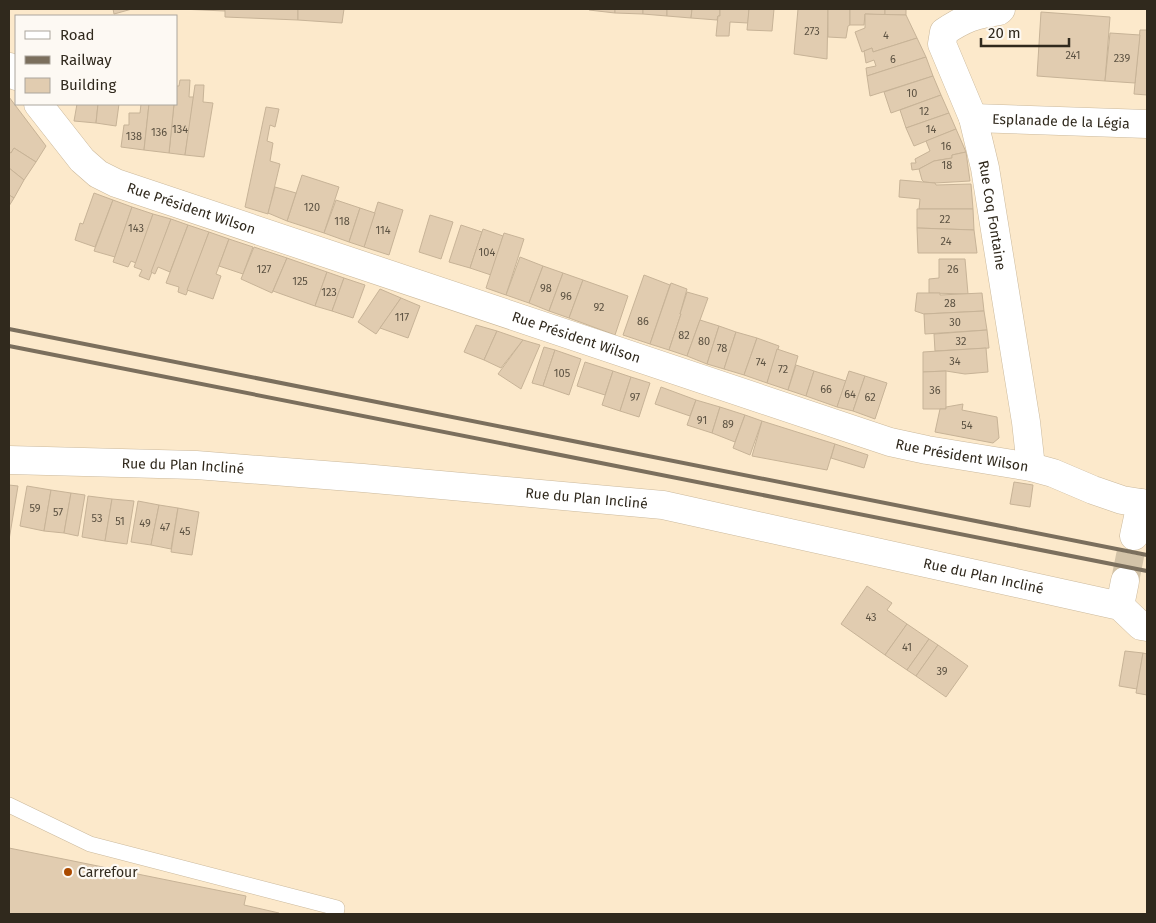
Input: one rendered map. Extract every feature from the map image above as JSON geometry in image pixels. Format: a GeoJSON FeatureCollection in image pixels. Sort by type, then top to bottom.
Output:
{"type":"FeatureCollection","features":[{"type":"Feature","properties":{"kind":"street","name":"Rue Coq Fontaine"},"geometry":{"type":"LineString","coordinates":[[1001,9],[999,11],[978,14],[957,23],[944,32],[942,44],[973,118],[985,168],[1031,467]]}},
{"type":"Feature","properties":{"kind":"street","name":"Rue Président Wilson"},"geometry":{"type":"LineString","coordinates":[[39,105],[82,160],[98,174],[116,183],[863,434],[927,450],[1031,467],[1053,473],[1122,500],[1144,504]]}},
{"type":"Feature","properties":{"kind":"street","name":"Esplanade de la Légia"},"geometry":{"type":"LineString","coordinates":[[973,118],[1147,124]]}},
{"type":"Feature","properties":{"kind":"street","name":"Rue du Plan Incliné"},"geometry":{"type":"LineString","coordinates":[[9,460],[196,465],[363,478],[663,506],[1122,594],[1141,626],[1147,627]]}},
{"type":"Feature","properties":{"kind":"street"},"geometry":{"type":"LineString","coordinates":[[1134,536],[1144,504]]}},
{"type":"Feature","properties":{"kind":"lane"},"geometry":{"type":"LineString","coordinates":[[9,805],[90,844],[337,908],[336,914]]}},
{"type":"Feature","properties":{"kind":"building"},"geometry":{"type":"Polygon","coordinates":[[[113,9],[132,9],[114,14],[113,9]]]}},
{"type":"Feature","properties":{"kind":"building"},"geometry":{"type":"Polygon","coordinates":[[[180,9],[225,9],[225,11],[180,9]]]}},
{"type":"Feature","properties":{"kind":"building"},"geometry":{"type":"Polygon","coordinates":[[[225,9],[298,9],[298,20],[225,17],[225,9]]]}},
{"type":"Feature","properties":{"kind":"building"},"geometry":{"type":"Polygon","coordinates":[[[298,9],[344,9],[342,23],[298,20],[298,9]]]}},
{"type":"Feature","properties":{"kind":"building"},"geometry":{"type":"Polygon","coordinates":[[[615,9],[615,13],[589,10],[615,9]]]}},
{"type":"Feature","properties":{"kind":"building"},"geometry":{"type":"Polygon","coordinates":[[[615,9],[643,9],[643,14],[615,13],[615,9]]]}},
{"type":"Feature","properties":{"kind":"building"},"geometry":{"type":"Polygon","coordinates":[[[643,9],[667,9],[667,16],[643,14],[643,9]]]}},
{"type":"Feature","properties":{"kind":"building"},"geometry":{"type":"Polygon","coordinates":[[[667,9],[692,9],[691,18],[667,16],[667,9]]]}},
{"type":"Feature","properties":{"kind":"building"},"geometry":{"type":"Polygon","coordinates":[[[692,9],[720,9],[720,16],[718,16],[717,20],[691,18],[692,9]]]}},
{"type":"Feature","properties":{"kind":"building"},"geometry":{"type":"Polygon","coordinates":[[[720,9],[749,9],[748,23],[730,22],[729,36],[716,36],[720,9]]]}},
{"type":"Feature","properties":{"kind":"building"},"geometry":{"type":"Polygon","coordinates":[[[749,9],[774,9],[772,31],[747,30],[749,9]]]}},
{"type":"Feature","properties":{"kind":"building"},"geometry":{"type":"Polygon","coordinates":[[[798,9],[828,9],[827,59],[794,54],[798,9]]]}},
{"type":"Feature","properties":{"kind":"building"},"geometry":{"type":"Polygon","coordinates":[[[828,9],[850,9],[850,25],[848,26],[846,38],[828,37],[828,9]]]}},
{"type":"Feature","properties":{"kind":"building"},"geometry":{"type":"Polygon","coordinates":[[[850,9],[885,9],[885,15],[865,14],[864,25],[850,25],[850,9]]]}},
{"type":"Feature","properties":{"kind":"building"},"geometry":{"type":"Polygon","coordinates":[[[885,9],[906,9],[906,15],[885,15],[885,9]]]}},
{"type":"Feature","properties":{"kind":"building"},"geometry":{"type":"Polygon","coordinates":[[[1041,12],[1110,17],[1105,81],[1037,76],[1041,12]]]}},
{"type":"Feature","properties":{"kind":"building"},"geometry":{"type":"Polygon","coordinates":[[[865,14],[906,15],[917,38],[873,52],[872,48],[862,52],[855,32],[865,28],[865,14]]]}},
{"type":"Feature","properties":{"kind":"building"},"geometry":{"type":"Polygon","coordinates":[[[1140,30],[1147,30],[1147,95],[1134,94],[1140,30]]]}},
{"type":"Feature","properties":{"kind":"building"},"geometry":{"type":"Polygon","coordinates":[[[1110,33],[1140,35],[1135,83],[1105,81],[1110,33]]]}},
{"type":"Feature","properties":{"kind":"building"},"geometry":{"type":"Polygon","coordinates":[[[917,38],[926,57],[867,76],[866,68],[876,66],[874,60],[866,63],[864,51],[872,48],[873,52],[917,38]]]}},
{"type":"Feature","properties":{"kind":"building"},"geometry":{"type":"Polygon","coordinates":[[[926,57],[933,76],[870,96],[867,76],[926,57]]]}},
{"type":"Feature","properties":{"kind":"building"},"geometry":{"type":"Polygon","coordinates":[[[933,76],[941,95],[891,113],[884,92],[933,76]]]}},
{"type":"Feature","properties":{"kind":"building"},"geometry":{"type":"Polygon","coordinates":[[[180,80],[190,80],[189,97],[194,97],[185,155],[169,153],[174,105],[178,105],[180,80]]]}},
{"type":"Feature","properties":{"kind":"building"},"geometry":{"type":"Polygon","coordinates":[[[195,85],[204,85],[203,102],[213,103],[204,157],[185,155],[195,85]]]}},
{"type":"Feature","properties":{"kind":"building"},"geometry":{"type":"Polygon","coordinates":[[[941,95],[949,113],[906,128],[900,110],[941,95]]]}},
{"type":"Feature","properties":{"kind":"building"},"geometry":{"type":"Polygon","coordinates":[[[9,97],[46,146],[36,162],[14,148],[11,153],[9,152],[9,97]]]}},
{"type":"Feature","properties":{"kind":"building"},"geometry":{"type":"Polygon","coordinates":[[[77,105],[98,105],[96,123],[74,121],[77,105]]]}},
{"type":"Feature","properties":{"kind":"building"},"geometry":{"type":"Polygon","coordinates":[[[98,105],[119,105],[116,126],[96,123],[98,105]]]}},
{"type":"Feature","properties":{"kind":"building"},"geometry":{"type":"Polygon","coordinates":[[[141,105],[149,105],[144,150],[121,147],[124,125],[129,125],[129,113],[140,113],[141,105]]]}},
{"type":"Feature","properties":{"kind":"building"},"geometry":{"type":"Polygon","coordinates":[[[149,105],[174,105],[169,153],[144,150],[149,105]]]}},
{"type":"Feature","properties":{"kind":"building"},"geometry":{"type":"Polygon","coordinates":[[[266,107],[279,109],[275,127],[270,125],[267,141],[273,143],[270,161],[280,164],[268,214],[245,207],[266,107]]]}},
{"type":"Feature","properties":{"kind":"building"},"geometry":{"type":"Polygon","coordinates":[[[949,113],[956,129],[914,146],[906,128],[949,113]]]}},
{"type":"Feature","properties":{"kind":"building"},"geometry":{"type":"Polygon","coordinates":[[[956,129],[966,152],[952,155],[952,158],[934,161],[919,169],[912,170],[911,163],[916,163],[915,159],[930,151],[926,141],[956,129]]]}},
{"type":"Feature","properties":{"kind":"building"},"geometry":{"type":"Polygon","coordinates":[[[14,148],[36,162],[24,180],[9,168],[9,152],[11,153],[14,148]]]}},
{"type":"Feature","properties":{"kind":"building"},"geometry":{"type":"Polygon","coordinates":[[[966,152],[970,181],[935,183],[922,180],[919,169],[934,161],[952,158],[952,155],[966,152]]]}},
{"type":"Feature","properties":{"kind":"building"},"geometry":{"type":"Polygon","coordinates":[[[9,168],[24,180],[14,198],[9,195],[9,168]]]}},
{"type":"Feature","properties":{"kind":"building"},"geometry":{"type":"Polygon","coordinates":[[[302,175],[339,187],[324,233],[287,221],[302,175]]]}},
{"type":"Feature","properties":{"kind":"building"},"geometry":{"type":"Polygon","coordinates":[[[900,180],[935,183],[936,185],[971,184],[973,209],[919,209],[920,199],[899,197],[900,180]]]}},
{"type":"Feature","properties":{"kind":"building"},"geometry":{"type":"Polygon","coordinates":[[[275,187],[296,193],[287,221],[268,213],[275,187]]]}},
{"type":"Feature","properties":{"kind":"building"},"geometry":{"type":"Polygon","coordinates":[[[94,193],[113,200],[95,247],[75,240],[80,223],[83,224],[94,193]]]}},
{"type":"Feature","properties":{"kind":"building"},"geometry":{"type":"Polygon","coordinates":[[[9,195],[14,198],[9,206],[9,195]]]}},
{"type":"Feature","properties":{"kind":"building"},"geometry":{"type":"Polygon","coordinates":[[[113,200],[132,207],[115,257],[94,251],[113,200]]]}},
{"type":"Feature","properties":{"kind":"building"},"geometry":{"type":"Polygon","coordinates":[[[336,200],[360,208],[349,242],[324,233],[336,200]]]}},
{"type":"Feature","properties":{"kind":"building"},"geometry":{"type":"Polygon","coordinates":[[[378,202],[403,210],[389,255],[364,247],[378,202]]]}},
{"type":"Feature","properties":{"kind":"building"},"geometry":{"type":"Polygon","coordinates":[[[132,207],[153,214],[136,263],[131,261],[128,267],[113,262],[132,207]]]}},
{"type":"Feature","properties":{"kind":"building"},"geometry":{"type":"Polygon","coordinates":[[[360,208],[375,213],[364,247],[349,242],[360,208]]]}},
{"type":"Feature","properties":{"kind":"building"},"geometry":{"type":"Polygon","coordinates":[[[917,209],[973,209],[974,230],[917,228],[917,209]]]}},
{"type":"Feature","properties":{"kind":"building"},"geometry":{"type":"Polygon","coordinates":[[[153,214],[171,219],[149,280],[139,276],[142,270],[134,267],[153,214]]]}},
{"type":"Feature","properties":{"kind":"building"},"geometry":{"type":"Polygon","coordinates":[[[430,215],[453,222],[441,259],[419,252],[430,215]]]}},
{"type":"Feature","properties":{"kind":"building"},"geometry":{"type":"Polygon","coordinates":[[[171,219],[188,225],[170,272],[158,267],[155,274],[151,272],[171,219]]]}},
{"type":"Feature","properties":{"kind":"building"},"geometry":{"type":"Polygon","coordinates":[[[188,225],[209,232],[186,295],[178,292],[179,287],[166,283],[188,225]]]}},
{"type":"Feature","properties":{"kind":"building"},"geometry":{"type":"Polygon","coordinates":[[[461,225],[482,232],[470,268],[449,262],[461,225]]]}},
{"type":"Feature","properties":{"kind":"building"},"geometry":{"type":"Polygon","coordinates":[[[917,228],[974,230],[977,253],[918,253],[917,228]]]}},
{"type":"Feature","properties":{"kind":"building"},"geometry":{"type":"Polygon","coordinates":[[[483,229],[503,236],[491,275],[470,268],[483,229]]]}},
{"type":"Feature","properties":{"kind":"building"},"geometry":{"type":"Polygon","coordinates":[[[209,232],[229,239],[216,274],[221,276],[213,299],[187,290],[209,232]]]}},
{"type":"Feature","properties":{"kind":"building"},"geometry":{"type":"Polygon","coordinates":[[[504,233],[524,239],[506,295],[486,288],[504,233]]]}},
{"type":"Feature","properties":{"kind":"building"},"geometry":{"type":"Polygon","coordinates":[[[229,239],[253,247],[243,274],[219,266],[229,239]]]}},
{"type":"Feature","properties":{"kind":"building"},"geometry":{"type":"Polygon","coordinates":[[[254,247],[287,258],[272,293],[241,279],[254,247]]]}},
{"type":"Feature","properties":{"kind":"building"},"geometry":{"type":"Polygon","coordinates":[[[520,257],[543,266],[529,303],[506,295],[520,257]]]}},
{"type":"Feature","properties":{"kind":"building"},"geometry":{"type":"Polygon","coordinates":[[[287,258],[327,272],[315,306],[273,291],[287,258]]]}},
{"type":"Feature","properties":{"kind":"building"},"geometry":{"type":"Polygon","coordinates":[[[939,259],[965,259],[968,294],[929,293],[929,279],[939,278],[939,259]]]}},
{"type":"Feature","properties":{"kind":"building"},"geometry":{"type":"Polygon","coordinates":[[[543,266],[563,273],[549,311],[529,303],[543,266]]]}},
{"type":"Feature","properties":{"kind":"building"},"geometry":{"type":"Polygon","coordinates":[[[327,272],[344,278],[332,311],[315,306],[327,272]]]}},
{"type":"Feature","properties":{"kind":"building"},"geometry":{"type":"Polygon","coordinates":[[[563,273],[583,280],[569,318],[549,311],[563,273]]]}},
{"type":"Feature","properties":{"kind":"building"},"geometry":{"type":"Polygon","coordinates":[[[644,275],[670,285],[650,344],[623,335],[644,275]]]}},
{"type":"Feature","properties":{"kind":"building"},"geometry":{"type":"Polygon","coordinates":[[[344,278],[365,285],[353,318],[332,311],[344,278]]]}},
{"type":"Feature","properties":{"kind":"building"},"geometry":{"type":"Polygon","coordinates":[[[583,280],[628,296],[615,335],[569,318],[583,280]]]}},
{"type":"Feature","properties":{"kind":"building"},"geometry":{"type":"Polygon","coordinates":[[[671,283],[687,289],[669,350],[650,344],[671,283]]]}},
{"type":"Feature","properties":{"kind":"building"},"geometry":{"type":"Polygon","coordinates":[[[380,289],[401,298],[376,334],[358,322],[380,289]]]}},
{"type":"Feature","properties":{"kind":"building"},"geometry":{"type":"Polygon","coordinates":[[[687,292],[708,298],[687,356],[669,350],[687,292]]]}},
{"type":"Feature","properties":{"kind":"building"},"geometry":{"type":"Polygon","coordinates":[[[917,293],[940,293],[940,295],[982,293],[984,311],[924,314],[915,311],[917,293]]]}},
{"type":"Feature","properties":{"kind":"building"},"geometry":{"type":"Polygon","coordinates":[[[401,298],[420,306],[408,338],[380,328],[401,298]]]}},
{"type":"Feature","properties":{"kind":"building"},"geometry":{"type":"Polygon","coordinates":[[[984,311],[987,330],[925,334],[924,314],[984,311]]]}},
{"type":"Feature","properties":{"kind":"building"},"geometry":{"type":"Polygon","coordinates":[[[700,320],[719,326],[707,364],[687,356],[700,320]]]}},
{"type":"Feature","properties":{"kind":"building"},"geometry":{"type":"Polygon","coordinates":[[[476,325],[497,331],[484,360],[464,352],[476,325]]]}},
{"type":"Feature","properties":{"kind":"building"},"geometry":{"type":"Polygon","coordinates":[[[719,326],[736,332],[724,369],[707,364],[719,326]]]}},
{"type":"Feature","properties":{"kind":"building"},"geometry":{"type":"Polygon","coordinates":[[[987,330],[989,348],[935,351],[934,334],[987,330]]]}},
{"type":"Feature","properties":{"kind":"building"},"geometry":{"type":"Polygon","coordinates":[[[497,331],[523,340],[501,368],[484,360],[497,331]]]}},
{"type":"Feature","properties":{"kind":"building"},"geometry":{"type":"Polygon","coordinates":[[[736,332],[757,338],[744,375],[724,369],[736,332]]]}},
{"type":"Feature","properties":{"kind":"building"},"geometry":{"type":"Polygon","coordinates":[[[757,338],[779,346],[767,383],[744,375],[757,338]]]}},
{"type":"Feature","properties":{"kind":"building"},"geometry":{"type":"Polygon","coordinates":[[[523,340],[540,345],[521,389],[498,374],[523,340]]]}},
{"type":"Feature","properties":{"kind":"building"},"geometry":{"type":"Polygon","coordinates":[[[544,347],[555,350],[543,386],[532,383],[544,347]]]}},
{"type":"Feature","properties":{"kind":"building"},"geometry":{"type":"Polygon","coordinates":[[[986,348],[988,372],[965,374],[946,371],[923,372],[923,352],[986,348]]]}},
{"type":"Feature","properties":{"kind":"building"},"geometry":{"type":"Polygon","coordinates":[[[777,349],[798,356],[788,390],[767,383],[777,349]]]}},
{"type":"Feature","properties":{"kind":"building"},"geometry":{"type":"Polygon","coordinates":[[[555,350],[581,359],[569,395],[543,386],[555,350]]]}},
{"type":"Feature","properties":{"kind":"building"},"geometry":{"type":"Polygon","coordinates":[[[585,362],[613,371],[605,395],[577,386],[585,362]]]}},
{"type":"Feature","properties":{"kind":"building"},"geometry":{"type":"Polygon","coordinates":[[[796,365],[814,371],[806,396],[788,390],[796,365]]]}},
{"type":"Feature","properties":{"kind":"building"},"geometry":{"type":"Polygon","coordinates":[[[613,371],[631,377],[620,411],[602,405],[613,371]]]}},
{"type":"Feature","properties":{"kind":"building"},"geometry":{"type":"Polygon","coordinates":[[[814,371],[846,381],[837,407],[806,396],[814,371]]]}},
{"type":"Feature","properties":{"kind":"building"},"geometry":{"type":"Polygon","coordinates":[[[849,371],[865,376],[853,411],[837,407],[849,371]]]}},
{"type":"Feature","properties":{"kind":"building"},"geometry":{"type":"Polygon","coordinates":[[[946,371],[946,409],[923,409],[923,372],[946,371]]]}},
{"type":"Feature","properties":{"kind":"building"},"geometry":{"type":"Polygon","coordinates":[[[865,376],[887,383],[875,419],[853,411],[865,376]]]}},
{"type":"Feature","properties":{"kind":"building"},"geometry":{"type":"Polygon","coordinates":[[[631,377],[650,383],[639,417],[620,411],[631,377]]]}},
{"type":"Feature","properties":{"kind":"building"},"geometry":{"type":"Polygon","coordinates":[[[661,387],[696,400],[690,416],[655,404],[661,387]]]}},
{"type":"Feature","properties":{"kind":"building"},"geometry":{"type":"Polygon","coordinates":[[[696,400],[720,407],[712,433],[687,425],[696,400]]]}},
{"type":"Feature","properties":{"kind":"building"},"geometry":{"type":"Polygon","coordinates":[[[963,404],[962,410],[997,417],[999,438],[993,443],[935,432],[940,409],[963,404]]]}},
{"type":"Feature","properties":{"kind":"building"},"geometry":{"type":"Polygon","coordinates":[[[720,407],[745,415],[735,442],[712,433],[720,407]]]}},
{"type":"Feature","properties":{"kind":"building"},"geometry":{"type":"Polygon","coordinates":[[[745,415],[762,421],[750,455],[733,448],[745,415]]]}},
{"type":"Feature","properties":{"kind":"building"},"geometry":{"type":"Polygon","coordinates":[[[762,421],[835,444],[827,470],[752,456],[762,421]]]}},
{"type":"Feature","properties":{"kind":"building"},"geometry":{"type":"Polygon","coordinates":[[[835,444],[868,455],[864,468],[831,458],[835,444]]]}},
{"type":"Feature","properties":{"kind":"building"},"geometry":{"type":"Polygon","coordinates":[[[1014,482],[1033,485],[1030,507],[1010,504],[1014,482]]]}},
{"type":"Feature","properties":{"kind":"building"},"geometry":{"type":"Polygon","coordinates":[[[9,485],[18,486],[9,540],[9,485]]]}},
{"type":"Feature","properties":{"kind":"building"},"geometry":{"type":"Polygon","coordinates":[[[27,486],[51,490],[44,531],[20,526],[27,486]]]}},
{"type":"Feature","properties":{"kind":"building"},"geometry":{"type":"Polygon","coordinates":[[[51,490],[71,493],[64,533],[44,531],[51,490]]]}},
{"type":"Feature","properties":{"kind":"building"},"geometry":{"type":"Polygon","coordinates":[[[71,493],[85,495],[78,536],[64,533],[71,493]]]}},
{"type":"Feature","properties":{"kind":"building"},"geometry":{"type":"Polygon","coordinates":[[[88,496],[112,499],[105,541],[82,537],[88,496]]]}},
{"type":"Feature","properties":{"kind":"building"},"geometry":{"type":"Polygon","coordinates":[[[112,499],[134,501],[127,544],[105,541],[112,499]]]}},
{"type":"Feature","properties":{"kind":"building"},"geometry":{"type":"Polygon","coordinates":[[[138,501],[159,505],[151,545],[131,542],[138,501]]]}},
{"type":"Feature","properties":{"kind":"building"},"geometry":{"type":"Polygon","coordinates":[[[159,505],[178,508],[171,549],[151,545],[159,505]]]}},
{"type":"Feature","properties":{"kind":"building"},"geometry":{"type":"Polygon","coordinates":[[[178,508],[199,512],[192,555],[171,552],[178,508]]]}},
{"type":"Feature","properties":{"kind":"building"},"geometry":{"type":"Polygon","coordinates":[[[867,586],[892,603],[887,610],[907,624],[885,655],[841,624],[867,586]]]}},
{"type":"Feature","properties":{"kind":"building"},"geometry":{"type":"Polygon","coordinates":[[[907,624],[929,639],[907,670],[885,655],[907,624]]]}},
{"type":"Feature","properties":{"kind":"building"},"geometry":{"type":"Polygon","coordinates":[[[929,639],[938,645],[916,676],[907,670],[929,639]]]}},
{"type":"Feature","properties":{"kind":"building"},"geometry":{"type":"Polygon","coordinates":[[[938,645],[968,666],[946,697],[916,676],[938,645]]]}},
{"type":"Feature","properties":{"kind":"building"},"geometry":{"type":"Polygon","coordinates":[[[1125,651],[1143,653],[1137,689],[1119,686],[1125,651]]]}},
{"type":"Feature","properties":{"kind":"building"},"geometry":{"type":"Polygon","coordinates":[[[1143,653],[1147,654],[1147,695],[1136,693],[1143,653]]]}},
{"type":"Feature","properties":{"kind":"building","name":"Carrefour"},"geometry":{"type":"Polygon","coordinates":[[[9,848],[246,896],[244,905],[279,913],[9,914],[9,848]]]}},
{"type":"Feature","properties":{"kind":"tunnel"},"geometry":{"type":"LineString","coordinates":[[1125,581],[1134,536]]}},
{"type":"Feature","properties":{"kind":"railway"},"geometry":{"type":"LineString","coordinates":[[9,329],[1147,555]]}},
{"type":"Feature","properties":{"kind":"railway"},"geometry":{"type":"LineString","coordinates":[[9,346],[1147,571]]}},
{"type":"Feature","properties":{"kind":"place","name":"Carrefour"},"geometry":{"type":"Point","coordinates":[68,872]}}]}
